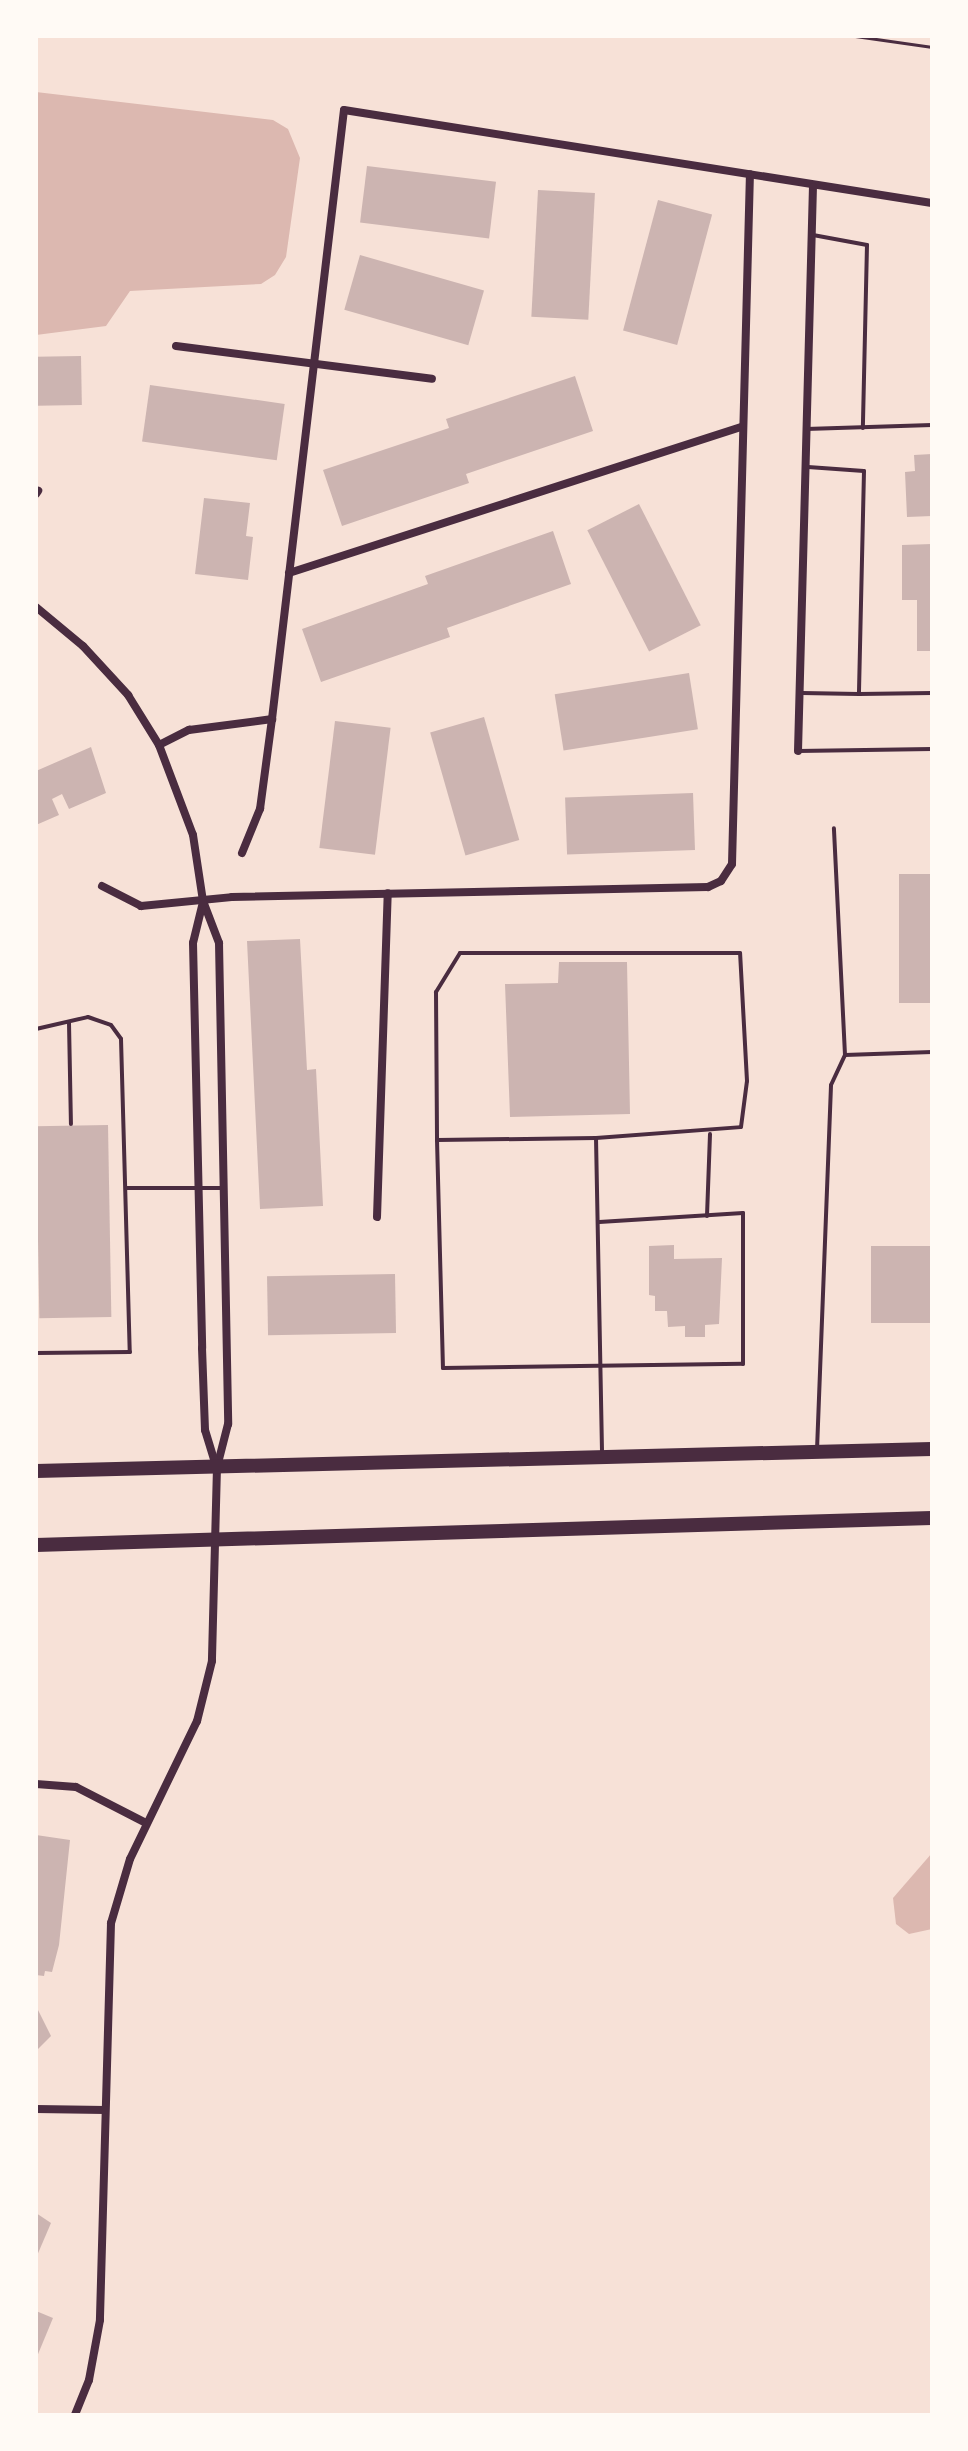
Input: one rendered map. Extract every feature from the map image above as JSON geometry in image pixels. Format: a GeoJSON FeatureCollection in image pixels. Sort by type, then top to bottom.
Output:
{"type":"FeatureCollection","features":[{"type":"Feature","properties":{"kind":"main road"},"geometry":{"type":"LineString","coordinates":[[36,1471],[932,1449]]}},
{"type":"Feature","properties":{"kind":"main road"},"geometry":{"type":"LineString","coordinates":[[36,1545],[932,1518]]}},
{"type":"Feature","properties":{"kind":"street"},"geometry":{"type":"LineString","coordinates":[[242,853],[260,809],[344,110],[750,174],[813,187],[932,203]]}},
{"type":"Feature","properties":{"kind":"street"},"geometry":{"type":"LineString","coordinates":[[102,886],[141,906],[388,893],[708,887],[721,881],[732,864],[750,174]]}},
{"type":"Feature","properties":{"kind":"street"},"geometry":{"type":"LineString","coordinates":[[798,751],[813,187]]}},
{"type":"Feature","properties":{"kind":"street"},"geometry":{"type":"LineString","coordinates":[[176,346],[432,379]]}},
{"type":"Feature","properties":{"kind":"street"},"geometry":{"type":"LineString","coordinates":[[289,573],[741,427]]}},
{"type":"Feature","properties":{"kind":"street"},"geometry":{"type":"LineString","coordinates":[[36,607],[83,646],[128,695],[159,745],[193,835],[203,901],[219,943],[228,1424],[217,1467],[213,1647],[197,1721],[146,1823],[120,1885],[111,1923],[100,2320],[89,2380],[75,2415]]}},
{"type":"Feature","properties":{"kind":"street"},"geometry":{"type":"LineString","coordinates":[[159,745],[189,730],[272,719]]}},
{"type":"Feature","properties":{"kind":"street"},"geometry":{"type":"LineString","coordinates":[[377,1217],[388,893]]}},
{"type":"Feature","properties":{"kind":"street"},"geometry":{"type":"LineString","coordinates":[[203,901],[193,943],[199,1188],[205,1430],[217,1467]]}},
{"type":"Feature","properties":{"kind":"street"},"geometry":{"type":"LineString","coordinates":[[36,1784],[76,1787],[146,1823]]}},
{"type":"Feature","properties":{"kind":"street"},"geometry":{"type":"LineString","coordinates":[[36,2109],[105,2110]]}},
{"type":"Feature","properties":{"kind":"lane"},"geometry":{"type":"LineString","coordinates":[[812,234],[867,245],[863,428]]}},
{"type":"Feature","properties":{"kind":"lane"},"geometry":{"type":"LineString","coordinates":[[806,429],[932,425]]}},
{"type":"Feature","properties":{"kind":"lane"},"geometry":{"type":"LineString","coordinates":[[805,467],[864,471],[859,694]]}},
{"type":"Feature","properties":{"kind":"lane"},"geometry":{"type":"LineString","coordinates":[[799,693],[932,693]]}},
{"type":"Feature","properties":{"kind":"lane"},"geometry":{"type":"LineString","coordinates":[[798,751],[932,749]]}},
{"type":"Feature","properties":{"kind":"lane"},"geometry":{"type":"LineString","coordinates":[[817,1452],[831,1085],[845,1055],[834,828]]}},
{"type":"Feature","properties":{"kind":"lane"},"geometry":{"type":"LineString","coordinates":[[437,1140],[596,1138],[710,1133],[741,1127],[747,1081],[740,953],[460,953],[436,992],[437,1140],[443,1368],[743,1364],[743,1213],[599,1222]]}},
{"type":"Feature","properties":{"kind":"lane"},"geometry":{"type":"LineString","coordinates":[[36,1029],[88,1017],[111,1025],[121,1039],[130,1352],[36,1353]]}},
{"type":"Feature","properties":{"kind":"lane"},"geometry":{"type":"LineString","coordinates":[[69,1023],[71,1124]]}},
{"type":"Feature","properties":{"kind":"lane"},"geometry":{"type":"LineString","coordinates":[[845,1055],[932,1052]]}},
{"type":"Feature","properties":{"kind":"lane"},"geometry":{"type":"LineString","coordinates":[[707,1216],[710,1133]]}},
{"type":"Feature","properties":{"kind":"lane"},"geometry":{"type":"LineString","coordinates":[[596,1138],[602,1458]]}},
{"type":"Feature","properties":{"kind":"lane"},"geometry":{"type":"LineString","coordinates":[[126,1188],[224,1188]]}},
{"type":"Feature","properties":{"kind":"path"},"geometry":{"type":"LineString","coordinates":[[855,36],[932,47]]}},
{"type":"Feature","properties":{"kind":"shaded area"},"geometry":{"type":"Polygon","coordinates":[[[36,92],[273,120],[288,129],[300,158],[286,257],[275,275],[261,284],[130,291],[106,326],[36,335],[36,92]]]}},
{"type":"Feature","properties":{"kind":"shaded area"},"geometry":{"type":"Polygon","coordinates":[[[932,1853],[932,1929],[909,1934],[896,1924],[893,1898],[932,1853]]]}},
{"type":"Feature","properties":{"kind":"building"},"geometry":{"type":"Polygon","coordinates":[[[367,166],[496,182],[489,238],[360,223],[367,166]]]}},
{"type":"Feature","properties":{"kind":"building"},"geometry":{"type":"Polygon","coordinates":[[[538,190],[595,193],[588,320],[531,317],[538,190]]]}},
{"type":"Feature","properties":{"kind":"building"},"geometry":{"type":"Polygon","coordinates":[[[658,200],[712,214],[677,345],[623,330],[658,200]]]}},
{"type":"Feature","properties":{"kind":"building"},"geometry":{"type":"Polygon","coordinates":[[[360,255],[484,291],[468,345],[344,310],[360,255]]]}},
{"type":"Feature","properties":{"kind":"building"},"geometry":{"type":"Polygon","coordinates":[[[81,356],[82,405],[37,406],[36,357],[81,356]]]}},
{"type":"Feature","properties":{"kind":"building"},"geometry":{"type":"Polygon","coordinates":[[[575,376],[593,431],[466,474],[469,483],[342,526],[323,470],[449,428],[446,419],[575,376]]]}},
{"type":"Feature","properties":{"kind":"building"},"geometry":{"type":"Polygon","coordinates":[[[150,385],[285,404],[277,460],[142,441],[150,385]]]}},
{"type":"Feature","properties":{"kind":"building"},"geometry":{"type":"Polygon","coordinates":[[[932,454],[932,516],[907,517],[905,472],[915,471],[914,455],[932,454]]]}},
{"type":"Feature","properties":{"kind":"building"},"geometry":{"type":"Polygon","coordinates":[[[204,498],[250,503],[246,536],[253,537],[248,580],[195,574],[204,498]]]}},
{"type":"Feature","properties":{"kind":"building"},"geometry":{"type":"Polygon","coordinates":[[[639,504],[701,625],[649,652],[587,530],[639,504]]]}},
{"type":"Feature","properties":{"kind":"building"},"geometry":{"type":"Polygon","coordinates":[[[553,531],[571,584],[447,628],[450,637],[321,682],[302,629],[428,584],[425,576],[553,531]]]}},
{"type":"Feature","properties":{"kind":"building"},"geometry":{"type":"Polygon","coordinates":[[[932,544],[932,651],[917,651],[917,600],[902,600],[902,545],[932,544]]]}},
{"type":"Feature","properties":{"kind":"building"},"geometry":{"type":"Polygon","coordinates":[[[689,673],[698,729],[564,751],[555,694],[689,673]]]}},
{"type":"Feature","properties":{"kind":"building"},"geometry":{"type":"Polygon","coordinates":[[[484,717],[519,840],[465,855],[430,732],[484,717]]]}},
{"type":"Feature","properties":{"kind":"building"},"geometry":{"type":"Polygon","coordinates":[[[335,721],[391,728],[375,855],[319,848],[335,721]]]}},
{"type":"Feature","properties":{"kind":"building"},"geometry":{"type":"Polygon","coordinates":[[[91,747],[106,793],[69,809],[62,794],[52,799],[59,815],[36,825],[36,771],[91,747]]]}},
{"type":"Feature","properties":{"kind":"building"},"geometry":{"type":"Polygon","coordinates":[[[693,793],[695,850],[567,854],[565,797],[693,793]]]}},
{"type":"Feature","properties":{"kind":"building"},"geometry":{"type":"Polygon","coordinates":[[[899,874],[932,874],[932,1003],[899,1003],[899,874]]]}},
{"type":"Feature","properties":{"kind":"building"},"geometry":{"type":"Polygon","coordinates":[[[300,939],[307,1070],[316,1069],[323,1206],[260,1209],[247,941],[300,939]]]}},
{"type":"Feature","properties":{"kind":"building"},"geometry":{"type":"Polygon","coordinates":[[[559,962],[627,962],[630,1114],[510,1117],[505,984],[558,983],[559,962]]]}},
{"type":"Feature","properties":{"kind":"building"},"geometry":{"type":"Polygon","coordinates":[[[108,1125],[111,1317],[39,1318],[36,1126],[108,1125]]]}},
{"type":"Feature","properties":{"kind":"building"},"geometry":{"type":"Polygon","coordinates":[[[674,1245],[674,1259],[722,1258],[719,1324],[705,1325],[705,1337],[685,1337],[685,1326],[668,1327],[667,1311],[655,1311],[655,1296],[649,1295],[649,1246],[674,1245]]]}},
{"type":"Feature","properties":{"kind":"building"},"geometry":{"type":"Polygon","coordinates":[[[871,1246],[932,1246],[932,1323],[871,1323],[871,1246]]]}},
{"type":"Feature","properties":{"kind":"building"},"geometry":{"type":"Polygon","coordinates":[[[395,1274],[396,1333],[268,1335],[267,1276],[395,1274]]]}},
{"type":"Feature","properties":{"kind":"building"},"geometry":{"type":"Polygon","coordinates":[[[36,1835],[70,1840],[59,1945],[52,1972],[45,1971],[44,1976],[36,1975],[36,1835]]]}},
{"type":"Feature","properties":{"kind":"building"},"geometry":{"type":"Polygon","coordinates":[[[36,2006],[51,2036],[36,2051],[36,2006]]]}},
{"type":"Feature","properties":{"kind":"building"},"geometry":{"type":"Polygon","coordinates":[[[36,2213],[51,2223],[36,2258],[36,2213]]]}},
{"type":"Feature","properties":{"kind":"building"},"geometry":{"type":"Polygon","coordinates":[[[36,2311],[53,2318],[36,2359],[36,2311]]]}}]}
